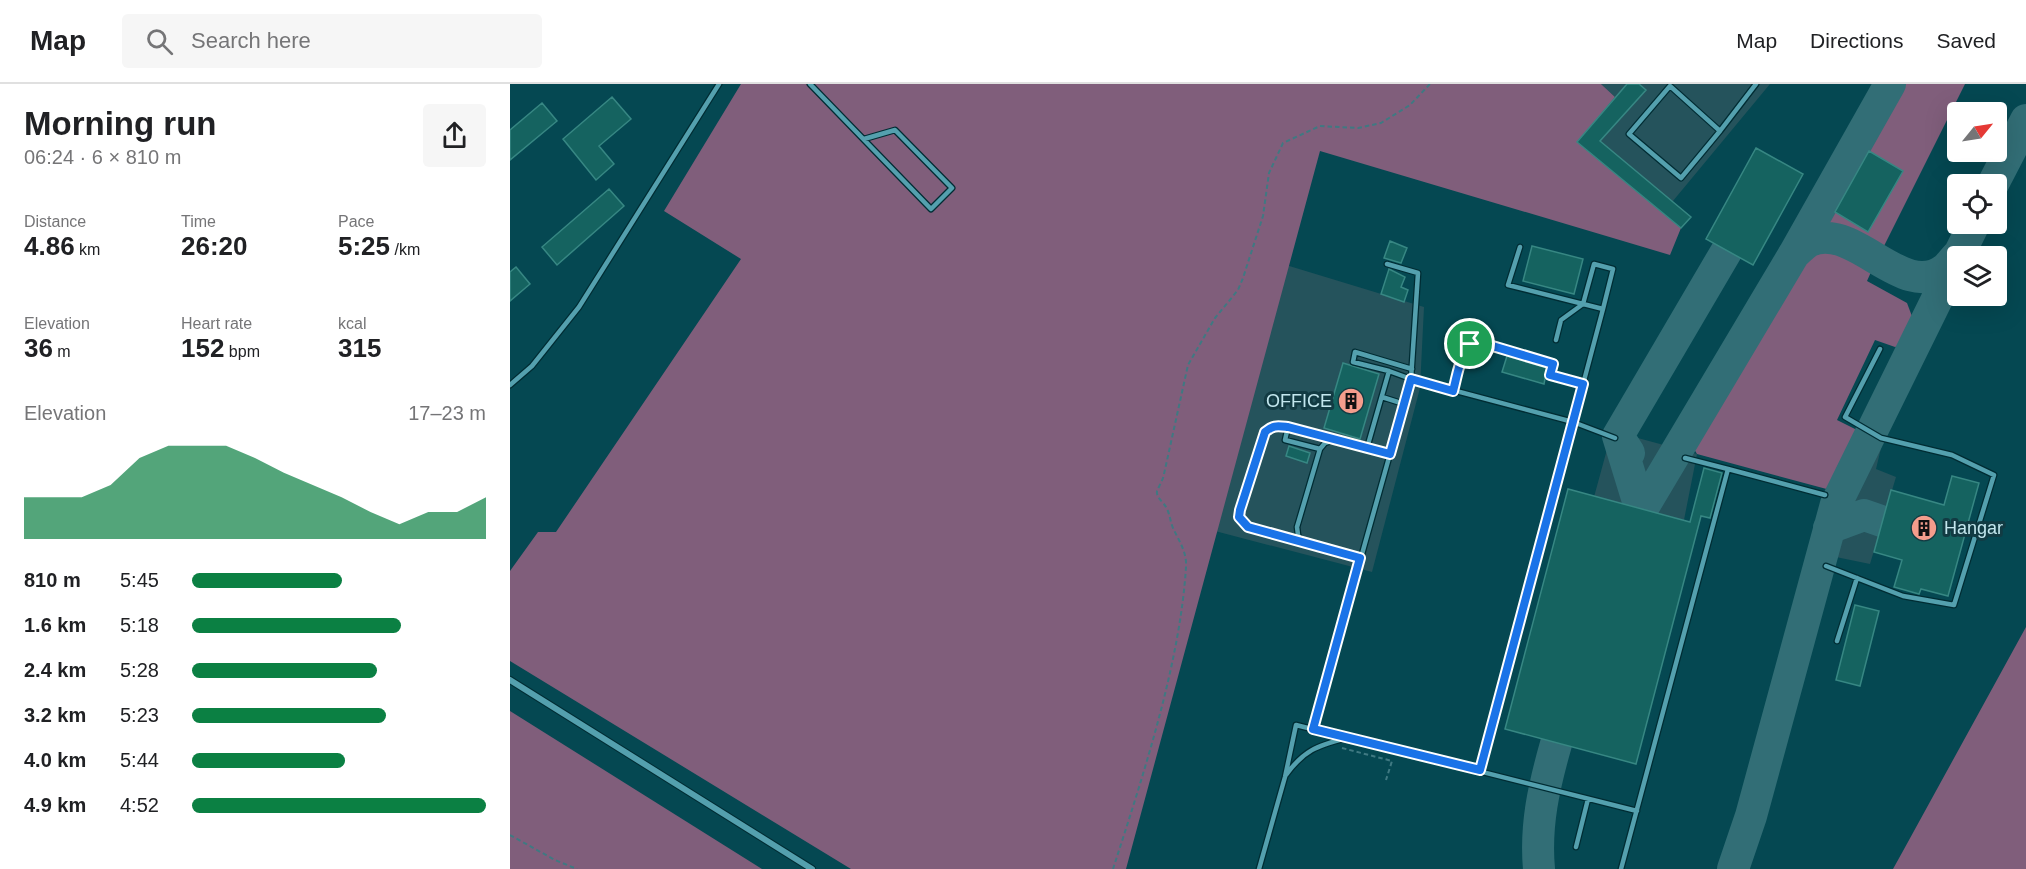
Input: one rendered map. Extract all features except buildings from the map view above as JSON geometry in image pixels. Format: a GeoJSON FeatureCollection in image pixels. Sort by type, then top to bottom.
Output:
{"type":"FeatureCollection","features":[{"type":"Feature","properties":{"kind":"street"},"geometry":{"type":"LineString","coordinates":[[510,680],[812,869]]}},
{"type":"Feature","properties":{"kind":"lane"},"geometry":{"type":"LineString","coordinates":[[510,386],[532,366],[579,307],[720,84]]}},
{"type":"Feature","properties":{"kind":"lane"},"geometry":{"type":"LineString","coordinates":[[810,84],[864,140],[932,208],[952,188],[895,130],[864,140]]}},
{"type":"Feature","properties":{"kind":"lane"},"geometry":{"type":"LineString","coordinates":[[1720,131],[1670,86],[1629,134],[1681,178],[1720,131],[1756,84]]}},
{"type":"Feature","properties":{"kind":"lane"},"geometry":{"type":"LineString","coordinates":[[1520,248],[1508,285],[1603,309]]}},
{"type":"Feature","properties":{"kind":"lane"},"geometry":{"type":"LineString","coordinates":[[1313,729],[1411,379],[1418,273],[1387,264]]}},
{"type":"Feature","properties":{"kind":"lane"},"geometry":{"type":"LineString","coordinates":[[1480,770],[1613,269],[1594,264],[1583,304],[1561,320],[1556,340]]}},
{"type":"Feature","properties":{"kind":"lane"},"geometry":{"type":"LineString","coordinates":[[1453,391],[1465,350],[1470,344],[1479,342],[1553,364],[1550,375],[1583,384]]}},
{"type":"Feature","properties":{"kind":"lane"},"geometry":{"type":"LineString","coordinates":[[1826,566],[1903,596],[1954,605],[1994,475],[1952,455],[1881,438],[1845,417],[1880,349]]}},
{"type":"Feature","properties":{"kind":"lane"},"geometry":{"type":"LineString","coordinates":[[1412,369],[1355,352],[1353,362],[1573,422],[1615,438]]}},
{"type":"Feature","properties":{"kind":"lane"},"geometry":{"type":"LineString","coordinates":[[1367,448],[1389,372]]}},
{"type":"Feature","properties":{"kind":"lane"},"geometry":{"type":"LineString","coordinates":[[1382,397],[1404,404]]}},
{"type":"Feature","properties":{"kind":"lane"},"geometry":{"type":"LineString","coordinates":[[1360,558],[1248,527],[1239,517],[1240,510],[1265,432],[1275,425],[1390,454]]}},
{"type":"Feature","properties":{"kind":"lane"},"geometry":{"type":"LineString","coordinates":[[1288,427],[1285,440],[1320,449]]}},
{"type":"Feature","properties":{"kind":"lane"},"geometry":{"type":"LineString","coordinates":[[1303,544],[1297,527],[1320,449],[1325,443],[1335,440]]}},
{"type":"Feature","properties":{"kind":"lane"},"geometry":{"type":"LineString","coordinates":[[1685,458],[1825,495]]}},
{"type":"Feature","properties":{"kind":"lane"},"geometry":{"type":"LineString","coordinates":[[1621,869],[1728,469]]}},
{"type":"Feature","properties":{"kind":"lane"},"geometry":{"type":"LineString","coordinates":[[1837,641],[1857,578]]}},
{"type":"Feature","properties":{"kind":"lane"},"geometry":{"type":"LineString","coordinates":[[1258,869],[1285,777],[1296,725],[1637,811]]}},
{"type":"Feature","properties":{"kind":"lane"},"geometry":{"type":"LineString","coordinates":[[1285,777],[1299,757],[1318,746],[1347,738]]}},
{"type":"Feature","properties":{"kind":"lane"},"geometry":{"type":"LineString","coordinates":[[1576,847],[1588,799]]}},
{"type":"Feature","properties":{"kind":"path"},"geometry":{"type":"LineString","coordinates":[[1113,869],[1150,746],[1172,662],[1180,615],[1186,565],[1184,552],[1170,514],[1158,497],[1157,491],[1164,474],[1188,365],[1215,318],[1238,290],[1263,216],[1269,173],[1283,142],[1320,126],[1358,128],[1381,123],[1402,111],[1430,84]]}},
{"type":"Feature","properties":{"kind":"path"},"geometry":{"type":"LineString","coordinates":[[1335,746],[1392,762],[1386,780]]}},
{"type":"Feature","properties":{"kind":"path"},"geometry":{"type":"LineString","coordinates":[[510,835],[555,860],[577,869]]}},
{"type":"Feature","properties":{"kind":"shaded area"},"geometry":{"type":"Polygon","coordinates":[[[741,84],[1601,84],[1615,97],[1578,142],[1681,228],[1670,255],[1320,151],[1126,869],[851,869],[510,661],[510,571],[538,532],[556,532],[741,259],[664,211],[741,84]]]}},
{"type":"Feature","properties":{"kind":"shaded area"},"geometry":{"type":"Polygon","coordinates":[[[1601,84],[1770,84],[1663,213],[1577,142],[1615,97],[1601,84]]]}},
{"type":"Feature","properties":{"kind":"shaded area"},"geometry":{"type":"Polygon","coordinates":[[[1896,84],[1965,84],[1956,102],[1947,102],[1947,120],[1883,248],[1874,250],[1820,220],[1896,84]]]}},
{"type":"Feature","properties":{"kind":"shaded area"},"geometry":{"type":"Polygon","coordinates":[[[1822,246],[1828,250],[1830,247],[1840,252],[1842,250],[1867,263],[1865,268],[1871,272],[1867,281],[1907,303],[1916,327],[1906,344],[1895,347],[1875,340],[1837,420],[1857,430],[1861,441],[1834,491],[1697,454],[1690,442],[1798,262],[1801,264],[1805,256],[1809,259],[1814,250],[1817,252],[1822,246]]]}},
{"type":"Feature","properties":{"kind":"shaded area"},"geometry":{"type":"Polygon","coordinates":[[[1286,265],[1424,307],[1420,388],[1372,572],[1215,531],[1286,265]]]}},
{"type":"Feature","properties":{"kind":"shaded area"},"geometry":{"type":"Polygon","coordinates":[[[1612,431],[1697,454],[1684,520],[1594,497],[1612,431]]]}},
{"type":"Feature","properties":{"kind":"shaded area"},"geometry":{"type":"Polygon","coordinates":[[[1876,441],[1882,444],[1876,469],[1896,477],[1870,564],[1831,556],[1846,502],[1876,441]]]}},
{"type":"Feature","properties":{"kind":"shaded area"},"geometry":{"type":"Polygon","coordinates":[[[2026,627],[2026,869],[1893,869],[1903,851],[2026,627]]]}},
{"type":"Feature","properties":{"kind":"shaded area"},"geometry":{"type":"Polygon","coordinates":[[[510,711],[762,869],[510,869],[510,711]]]}},
{"type":"Feature","properties":{"kind":"taxiway"},"geometry":{"type":"LineString","coordinates":[[1618,436],[1641,511],[1794,254],[1890,84]]}},
{"type":"Feature","properties":{"kind":"taxiway"},"geometry":{"type":"LineString","coordinates":[[1998,174],[2026,120]]}},
{"type":"Feature","properties":{"kind":"taxiway"},"geometry":{"type":"LineString","coordinates":[[1733,869],[1751,816],[1836,504],[1969,234]]}},
{"type":"Feature","properties":{"kind":"taxiway"},"geometry":{"type":"LineString","coordinates":[[1794,254],[1808,242],[1825,238],[1842,241],[1912,276],[1929,277],[1947,267]]}},
{"type":"Feature","properties":{"kind":"taxiway"},"geometry":{"type":"LineString","coordinates":[[1629,453],[1618,436],[1726,252]]}},
{"type":"Feature","properties":{"kind":"taxiway"},"geometry":{"type":"LineString","coordinates":[[1829,528],[1864,515],[1887,523]]}},
{"type":"Feature","properties":{"kind":"taxiway"},"geometry":{"type":"LineString","coordinates":[[1539,869],[1538,837],[1542,806],[1556,744]]}},
{"type":"Feature","properties":{"kind":"place","name":"OFFICE"},"geometry":{"type":"Point","coordinates":[1351,401]}},
{"type":"Feature","properties":{"kind":"place","name":"Hangar"},"geometry":{"type":"Point","coordinates":[1924,528]}},
{"type":"Feature","properties":{"kind":"route"},"geometry":{"type":"LineString","coordinates":[[1479,342],[1553,364],[1550,375],[1583,384],[1480,770],[1313,729],[1360,558],[1248,527],[1239,517],[1265,432],[1270,427],[1275,425],[1288,427],[1390,454],[1411,379],[1453,391],[1465,350],[1470,344],[1479,342]]}}]}
